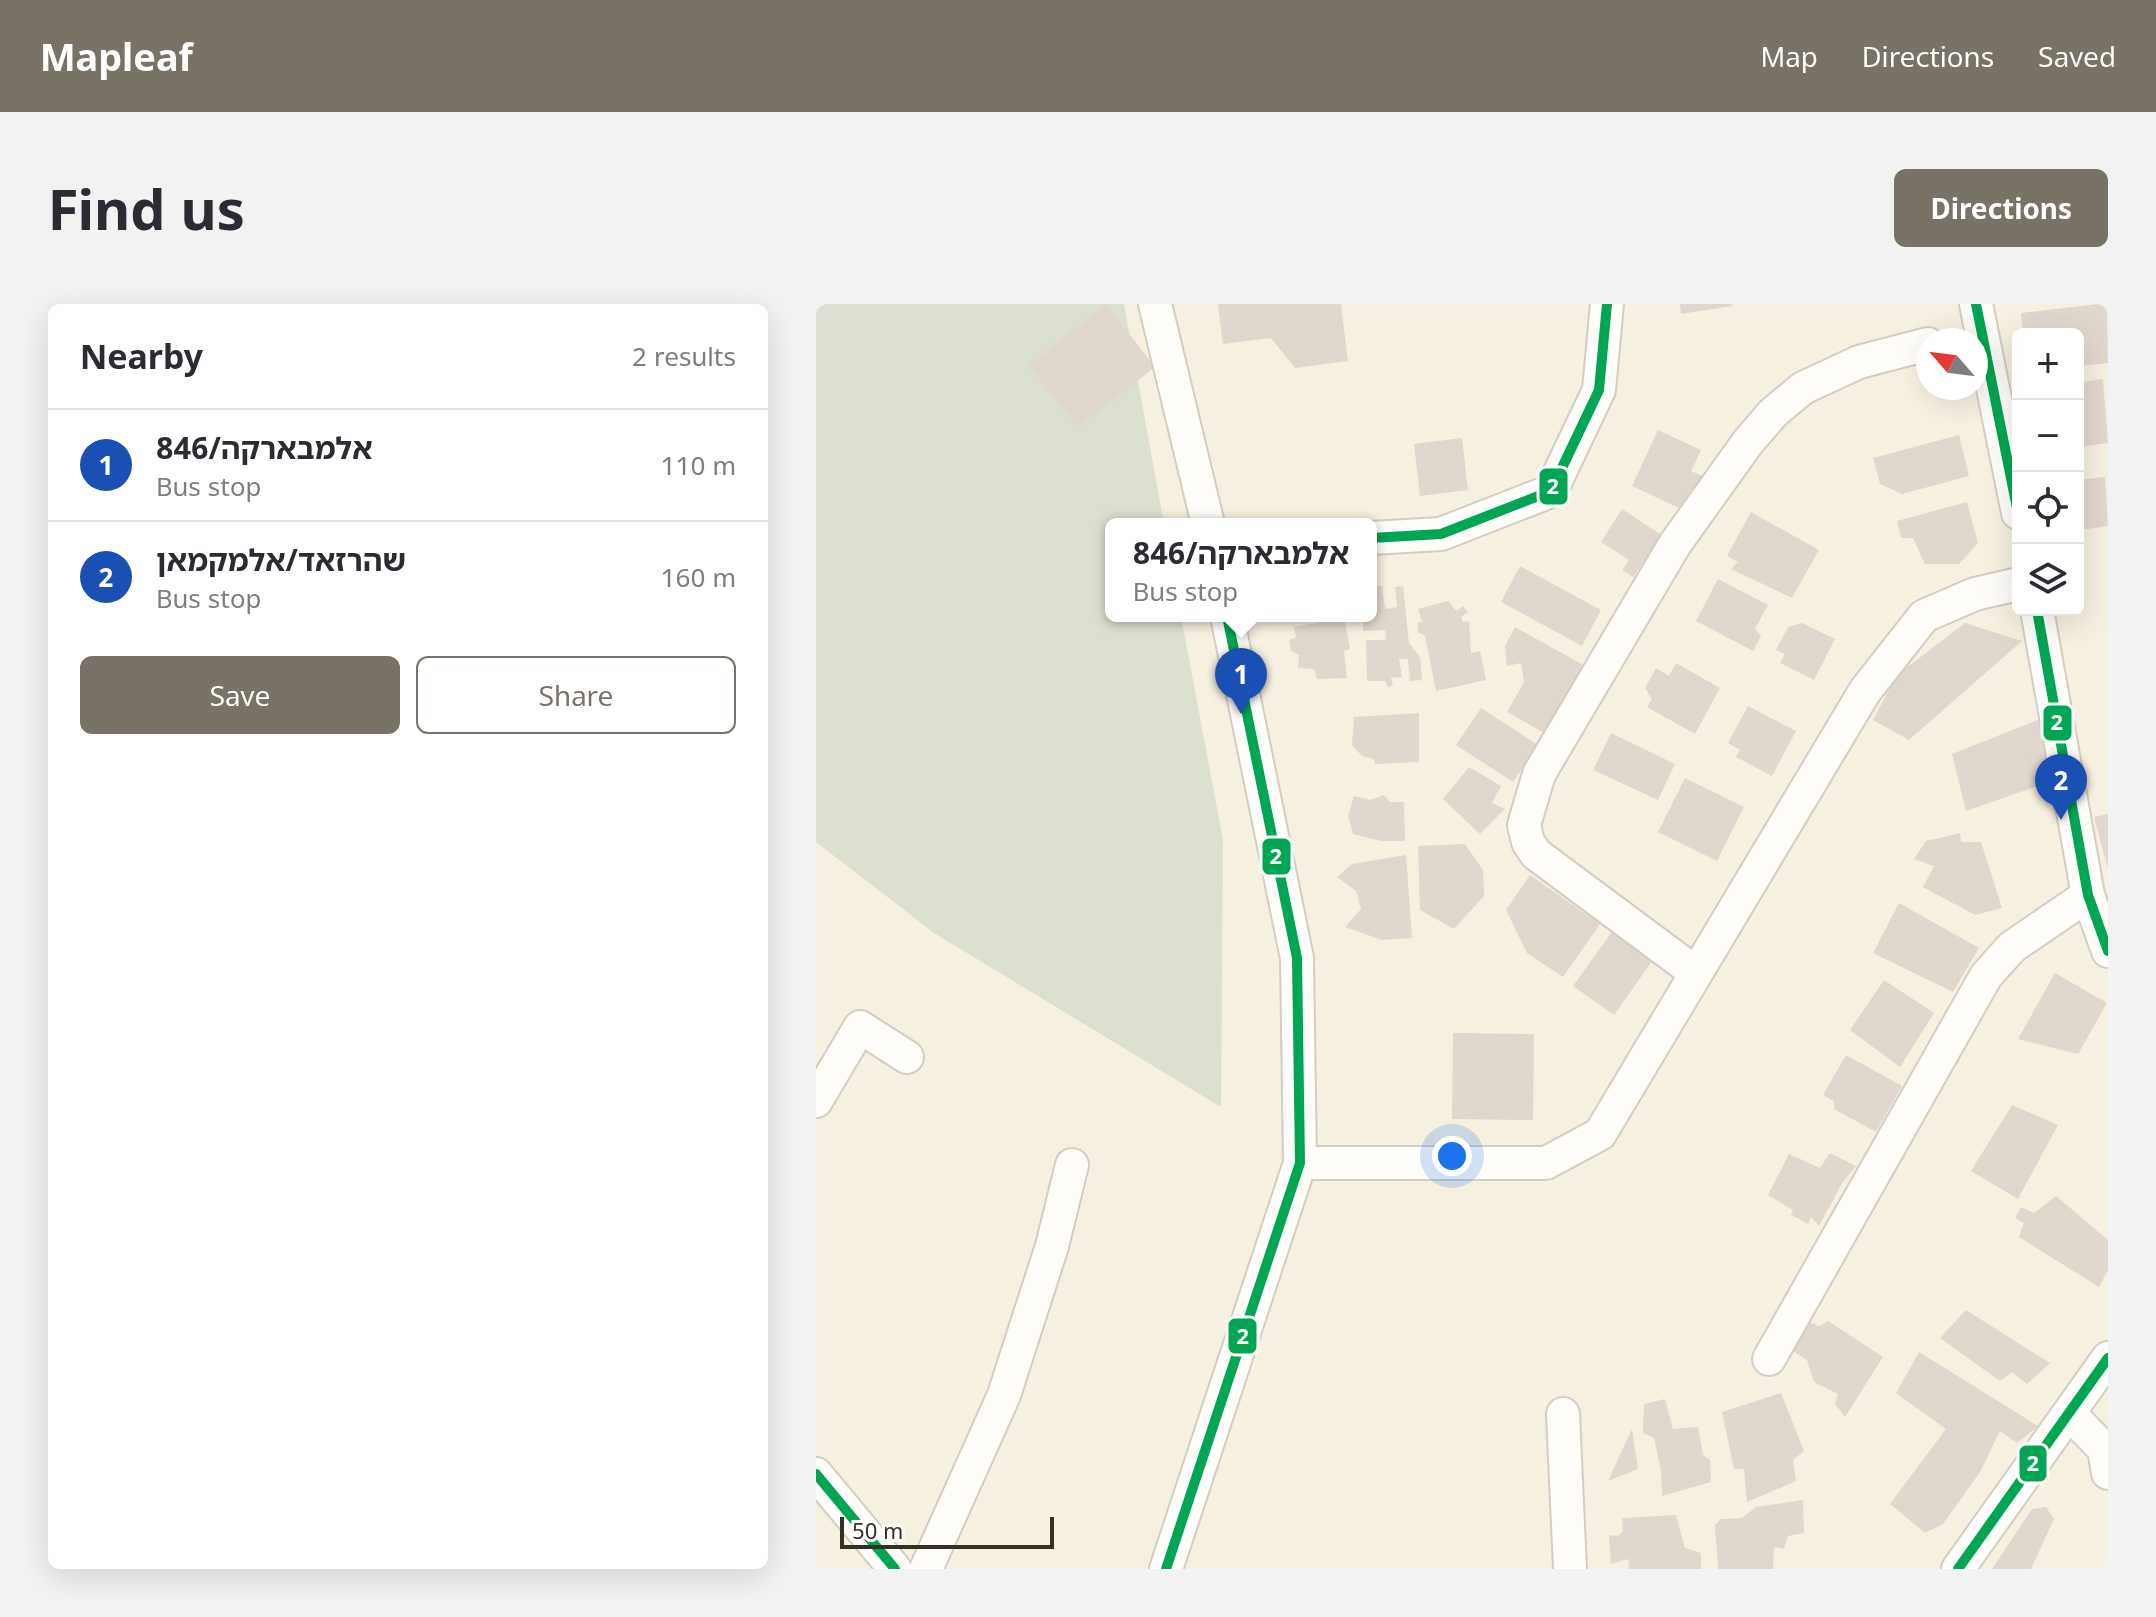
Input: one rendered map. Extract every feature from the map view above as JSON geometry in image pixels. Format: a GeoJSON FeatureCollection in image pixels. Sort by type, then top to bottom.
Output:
{"type":"FeatureCollection","features":[{"type":"Feature","properties":{"kind":"street"},"geometry":{"type":"LineString","coordinates":[[1155,304],[1207,518]]}},
{"type":"Feature","properties":{"kind":"street"},"geometry":{"type":"LineString","coordinates":[[1377,538],[1441,534],[1551,491],[1599,390],[1607,304]]}},
{"type":"Feature","properties":{"kind":"street"},"geometry":{"type":"LineString","coordinates":[[1979,319],[2012,483]]}},
{"type":"Feature","properties":{"kind":"street"},"geometry":{"type":"LineString","coordinates":[[1696,973],[1536,854],[1528,842],[1524,825],[1534,789],[1675,544],[1773,413],[1803,388],[1859,362],[1916,347]]}},
{"type":"Feature","properties":{"kind":"street"},"geometry":{"type":"LineString","coordinates":[[1300,1163],[1546,1163],[1600,1134],[1865,691],[1924,616],[1975,594],[2012,585]]}},
{"type":"Feature","properties":{"kind":"street"},"geometry":{"type":"LineString","coordinates":[[2038,616],[2088,895],[2108,951]]}},
{"type":"Feature","properties":{"kind":"street"},"geometry":{"type":"LineString","coordinates":[[1166,1569],[1300,1163],[1297,958],[1228,622]]}},
{"type":"Feature","properties":{"kind":"street"},"geometry":{"type":"LineString","coordinates":[[1769,1359],[1986,976],[2012,947],[2088,895]]}},
{"type":"Feature","properties":{"kind":"street"},"geometry":{"type":"LineString","coordinates":[[816,1101],[860,1027],[907,1057]]}},
{"type":"Feature","properties":{"kind":"street"},"geometry":{"type":"LineString","coordinates":[[926,1569],[1004,1395],[1052,1246],[1072,1165]]}},
{"type":"Feature","properties":{"kind":"street"},"geometry":{"type":"LineString","coordinates":[[1958,1569],[2108,1358]]}},
{"type":"Feature","properties":{"kind":"street"},"geometry":{"type":"LineString","coordinates":[[2069,1413],[2104,1449],[2108,1473]]}},
{"type":"Feature","properties":{"kind":"street"},"geometry":{"type":"LineString","coordinates":[[1563,1414],[1570,1569]]}},
{"type":"Feature","properties":{"kind":"street"},"geometry":{"type":"LineString","coordinates":[[816,1474],[895,1569]]}},
{"type":"Feature","properties":{"kind":"green space"},"geometry":{"type":"Polygon","coordinates":[[[816,304],[1124,304],[1163,518],[1105,518],[1105,622],[1182,622],[1223,840],[1221,1107],[934,933],[816,842],[816,304]]]}},
{"type":"Feature","properties":{"kind":"building"},"geometry":{"type":"Polygon","coordinates":[[[1106,304],[1155,367],[1078,427],[1029,365],[1106,304]]]}},
{"type":"Feature","properties":{"kind":"building"},"geometry":{"type":"Polygon","coordinates":[[[1218,304],[1341,304],[1348,361],[1295,368],[1271,338],[1223,344],[1218,304]]]}},
{"type":"Feature","properties":{"kind":"building"},"geometry":{"type":"Polygon","coordinates":[[[1680,304],[1732,304],[1732,306],[1681,314],[1680,304]]]}},
{"type":"Feature","properties":{"kind":"building"},"geometry":{"type":"Polygon","coordinates":[[[2107,304],[2108,363],[2084,365],[2084,328],[2022,328],[2021,313],[2107,304]]]}},
{"type":"Feature","properties":{"kind":"building"},"geometry":{"type":"Polygon","coordinates":[[[2103,379],[2108,443],[2084,446],[2084,382],[2103,379]]]}},
{"type":"Feature","properties":{"kind":"building"},"geometry":{"type":"Polygon","coordinates":[[[1658,430],[1701,450],[1691,471],[1707,478],[1690,513],[1632,486],[1658,430]]]}},
{"type":"Feature","properties":{"kind":"building"},"geometry":{"type":"Polygon","coordinates":[[[1959,435],[1969,476],[1902,494],[1880,484],[1873,458],[1959,435]]]}},
{"type":"Feature","properties":{"kind":"building"},"geometry":{"type":"Polygon","coordinates":[[[1462,438],[1468,490],[1420,496],[1414,444],[1462,438]]]}},
{"type":"Feature","properties":{"kind":"building"},"geometry":{"type":"Polygon","coordinates":[[[2105,477],[2108,526],[2084,529],[2084,479],[2105,477]]]}},
{"type":"Feature","properties":{"kind":"building"},"geometry":{"type":"Polygon","coordinates":[[[1967,502],[1978,543],[1959,564],[1925,564],[1913,538],[1901,538],[1897,521],[1967,502]]]}},
{"type":"Feature","properties":{"kind":"building"},"geometry":{"type":"Polygon","coordinates":[[[1622,509],[1675,544],[1653,577],[1639,568],[1633,577],[1622,570],[1629,560],[1601,542],[1622,509]]]}},
{"type":"Feature","properties":{"kind":"building"},"geometry":{"type":"Polygon","coordinates":[[[1751,512],[1819,550],[1792,598],[1731,569],[1738,562],[1727,556],[1751,512]]]}},
{"type":"Feature","properties":{"kind":"building"},"geometry":{"type":"Polygon","coordinates":[[[1520,566],[1601,610],[1582,646],[1501,602],[1520,566]]]}},
{"type":"Feature","properties":{"kind":"building"},"geometry":{"type":"Polygon","coordinates":[[[1718,579],[1768,605],[1755,629],[1761,636],[1753,651],[1696,621],[1718,579]]]}},
{"type":"Feature","properties":{"kind":"building"},"geometry":{"type":"Polygon","coordinates":[[[1377,586],[1382,586],[1385,609],[1397,607],[1395,587],[1403,586],[1409,643],[1420,657],[1422,680],[1410,681],[1408,659],[1399,659],[1402,677],[1391,678],[1393,686],[1388,687],[1385,681],[1367,681],[1366,640],[1386,640],[1385,630],[1363,631],[1363,622],[1377,622],[1377,586]]]}},
{"type":"Feature","properties":{"kind":"building"},"geometry":{"type":"Polygon","coordinates":[[[1448,601],[1456,611],[1463,606],[1468,612],[1461,617],[1463,622],[1469,621],[1471,653],[1480,651],[1486,680],[1436,691],[1425,636],[1418,632],[1418,622],[1422,622],[1418,609],[1448,601]]]}},
{"type":"Feature","properties":{"kind":"building"},"geometry":{"type":"Polygon","coordinates":[[[1345,622],[1350,649],[1344,651],[1347,678],[1317,679],[1314,669],[1298,668],[1299,655],[1291,651],[1289,640],[1296,637],[1294,627],[1345,622]]]}},
{"type":"Feature","properties":{"kind":"building"},"geometry":{"type":"Polygon","coordinates":[[[1802,623],[1835,639],[1814,680],[1780,663],[1785,654],[1776,650],[1788,627],[1802,623]]]}},
{"type":"Feature","properties":{"kind":"building"},"geometry":{"type":"Polygon","coordinates":[[[1965,623],[2022,641],[1909,740],[1873,720],[1897,675],[1965,623]]]}},
{"type":"Feature","properties":{"kind":"building"},"geometry":{"type":"Polygon","coordinates":[[[1515,627],[1585,666],[1546,734],[1507,712],[1524,682],[1521,663],[1507,666],[1505,646],[1515,627]]]}},
{"type":"Feature","properties":{"kind":"building"},"geometry":{"type":"Polygon","coordinates":[[[1676,663],[1720,688],[1695,734],[1647,707],[1652,699],[1645,688],[1656,668],[1669,676],[1676,663]]]}},
{"type":"Feature","properties":{"kind":"building"},"geometry":{"type":"Polygon","coordinates":[[[1748,706],[1796,731],[1772,776],[1736,757],[1740,750],[1728,743],[1748,706]]]}},
{"type":"Feature","properties":{"kind":"building"},"geometry":{"type":"Polygon","coordinates":[[[1481,708],[1538,745],[1513,782],[1456,745],[1481,708]]]}},
{"type":"Feature","properties":{"kind":"building"},"geometry":{"type":"Polygon","coordinates":[[[1419,713],[1419,762],[1375,764],[1374,759],[1362,756],[1352,745],[1354,717],[1419,713]]]}},
{"type":"Feature","properties":{"kind":"building"},"geometry":{"type":"Polygon","coordinates":[[[2040,719],[2058,779],[1966,811],[1952,754],[2040,719]]]}},
{"type":"Feature","properties":{"kind":"building"},"geometry":{"type":"Polygon","coordinates":[[[1611,733],[1675,764],[1658,800],[1593,770],[1611,733]]]}},
{"type":"Feature","properties":{"kind":"building"},"geometry":{"type":"Polygon","coordinates":[[[1469,767],[1501,786],[1492,803],[1505,809],[1480,834],[1443,799],[1469,767]]]}},
{"type":"Feature","properties":{"kind":"building"},"geometry":{"type":"Polygon","coordinates":[[[1685,778],[1744,807],[1717,861],[1658,832],[1685,778]]]}},
{"type":"Feature","properties":{"kind":"building"},"geometry":{"type":"Polygon","coordinates":[[[1384,795],[1390,802],[1404,802],[1405,841],[1381,841],[1353,834],[1348,816],[1354,796],[1370,800],[1384,795]]]}},
{"type":"Feature","properties":{"kind":"building"},"geometry":{"type":"Polygon","coordinates":[[[2108,814],[2108,869],[2094,817],[2108,814]]]}},
{"type":"Feature","properties":{"kind":"building"},"geometry":{"type":"Polygon","coordinates":[[[1960,833],[1961,842],[1981,842],[2002,908],[1975,915],[1923,887],[1934,866],[1914,859],[1926,841],[1960,833]]]}},
{"type":"Feature","properties":{"kind":"building"},"geometry":{"type":"Polygon","coordinates":[[[1465,844],[1483,870],[1484,896],[1454,929],[1420,910],[1418,846],[1465,844]]]}},
{"type":"Feature","properties":{"kind":"building"},"geometry":{"type":"Polygon","coordinates":[[[1406,855],[1412,938],[1382,940],[1345,927],[1361,909],[1356,891],[1337,877],[1352,864],[1406,855]]]}},
{"type":"Feature","properties":{"kind":"building"},"geometry":{"type":"Polygon","coordinates":[[[1530,875],[1600,924],[1563,977],[1527,953],[1506,910],[1530,875]]]}},
{"type":"Feature","properties":{"kind":"building"},"geometry":{"type":"Polygon","coordinates":[[[1899,903],[1979,948],[1953,992],[1873,953],[1899,903]]]}},
{"type":"Feature","properties":{"kind":"building"},"geometry":{"type":"Polygon","coordinates":[[[1614,929],[1655,957],[1614,1015],[1573,986],[1614,929]]]}},
{"type":"Feature","properties":{"kind":"building"},"geometry":{"type":"Polygon","coordinates":[[[2055,973],[2107,1003],[2078,1054],[2018,1039],[2055,973]]]}},
{"type":"Feature","properties":{"kind":"building"},"geometry":{"type":"Polygon","coordinates":[[[1884,980],[1934,1013],[1900,1067],[1850,1030],[1884,980]]]}},
{"type":"Feature","properties":{"kind":"building"},"geometry":{"type":"Polygon","coordinates":[[[1453,1033],[1534,1034],[1533,1120],[1452,1119],[1453,1033]]]}},
{"type":"Feature","properties":{"kind":"building"},"geometry":{"type":"Polygon","coordinates":[[[1846,1055],[1902,1086],[1876,1132],[1834,1109],[1834,1101],[1823,1095],[1846,1055]]]}},
{"type":"Feature","properties":{"kind":"building"},"geometry":{"type":"Polygon","coordinates":[[[2012,1105],[2058,1125],[2018,1199],[1971,1171],[2012,1105]]]}},
{"type":"Feature","properties":{"kind":"building"},"geometry":{"type":"Polygon","coordinates":[[[1830,1153],[1856,1166],[1842,1183],[1819,1226],[1811,1217],[1808,1224],[1791,1215],[1793,1210],[1768,1195],[1789,1154],[1820,1168],[1830,1153]]]}},
{"type":"Feature","properties":{"kind":"building"},"geometry":{"type":"Polygon","coordinates":[[[2056,1196],[2108,1240],[2108,1270],[2099,1287],[2019,1237],[2024,1223],[2015,1218],[2021,1207],[2034,1213],[2056,1196]]]}},
{"type":"Feature","properties":{"kind":"building"},"geometry":{"type":"Polygon","coordinates":[[[1966,1310],[2050,1363],[2027,1384],[2012,1372],[2000,1381],[1940,1338],[1966,1310]]]}},
{"type":"Feature","properties":{"kind":"building"},"geometry":{"type":"Polygon","coordinates":[[[1807,1321],[1819,1326],[1828,1321],[1883,1357],[1845,1417],[1835,1404],[1838,1394],[1814,1382],[1807,1360],[1791,1350],[1807,1321]]]}},
{"type":"Feature","properties":{"kind":"building"},"geometry":{"type":"Polygon","coordinates":[[[1919,1352],[2038,1426],[2017,1443],[2000,1431],[1980,1472],[1943,1524],[1925,1533],[1890,1504],[1946,1429],[1896,1393],[1919,1352]]]}},
{"type":"Feature","properties":{"kind":"building"},"geometry":{"type":"Polygon","coordinates":[[[1781,1393],[1804,1451],[1793,1460],[1796,1481],[1747,1502],[1744,1469],[1734,1469],[1722,1412],[1781,1393]]]}},
{"type":"Feature","properties":{"kind":"building"},"geometry":{"type":"Polygon","coordinates":[[[1665,1399],[1673,1429],[1698,1427],[1703,1455],[1710,1460],[1711,1482],[1662,1496],[1661,1471],[1654,1438],[1643,1433],[1644,1404],[1665,1399]]]}},
{"type":"Feature","properties":{"kind":"building"},"geometry":{"type":"Polygon","coordinates":[[[1632,1429],[1638,1469],[1608,1481],[1632,1429]]]}},
{"type":"Feature","properties":{"kind":"building"},"geometry":{"type":"Polygon","coordinates":[[[1803,1500],[1804,1533],[1788,1536],[1784,1549],[1774,1547],[1773,1569],[1718,1569],[1715,1525],[1721,1519],[1742,1518],[1756,1507],[1803,1500]]]}},
{"type":"Feature","properties":{"kind":"building"},"geometry":{"type":"Polygon","coordinates":[[[2046,1507],[2054,1519],[2031,1569],[1992,1569],[2032,1509],[2046,1507]]]}},
{"type":"Feature","properties":{"kind":"building"},"geometry":{"type":"Polygon","coordinates":[[[1676,1515],[1685,1548],[1701,1553],[1701,1569],[1629,1569],[1628,1559],[1611,1564],[1609,1535],[1617,1536],[1623,1532],[1622,1518],[1676,1515]]]}},
{"type":"Feature","properties":{"kind":"transit line","name":"2"},"geometry":{"type":"LineString","coordinates":[[1377,538],[1441,534],[1551,491],[1599,390],[1607,304]]}},
{"type":"Feature","properties":{"kind":"transit line","name":"2"},"geometry":{"type":"LineString","coordinates":[[1976,304],[2012,483]]}},
{"type":"Feature","properties":{"kind":"transit line","name":"2"},"geometry":{"type":"LineString","coordinates":[[2038,616],[2088,895],[2108,951]]}},
{"type":"Feature","properties":{"kind":"transit line","name":"2"},"geometry":{"type":"LineString","coordinates":[[1166,1569],[1300,1163],[1297,958],[1228,622]]}},
{"type":"Feature","properties":{"kind":"transit line","name":"2"},"geometry":{"type":"LineString","coordinates":[[1958,1569],[2108,1358]]}},
{"type":"Feature","properties":{"kind":"transit line","name":"2"},"geometry":{"type":"LineString","coordinates":[[816,1474],[895,1569]]}},
{"type":"Feature","properties":{"kind":"place","name":"אלמבארקה/846"},"geometry":{"type":"Point","coordinates":[1241,714]}},
{"type":"Feature","properties":{"kind":"place","name":"שהרזאד/אלמקמאן"},"geometry":{"type":"Point","coordinates":[2061,820]}}]}
